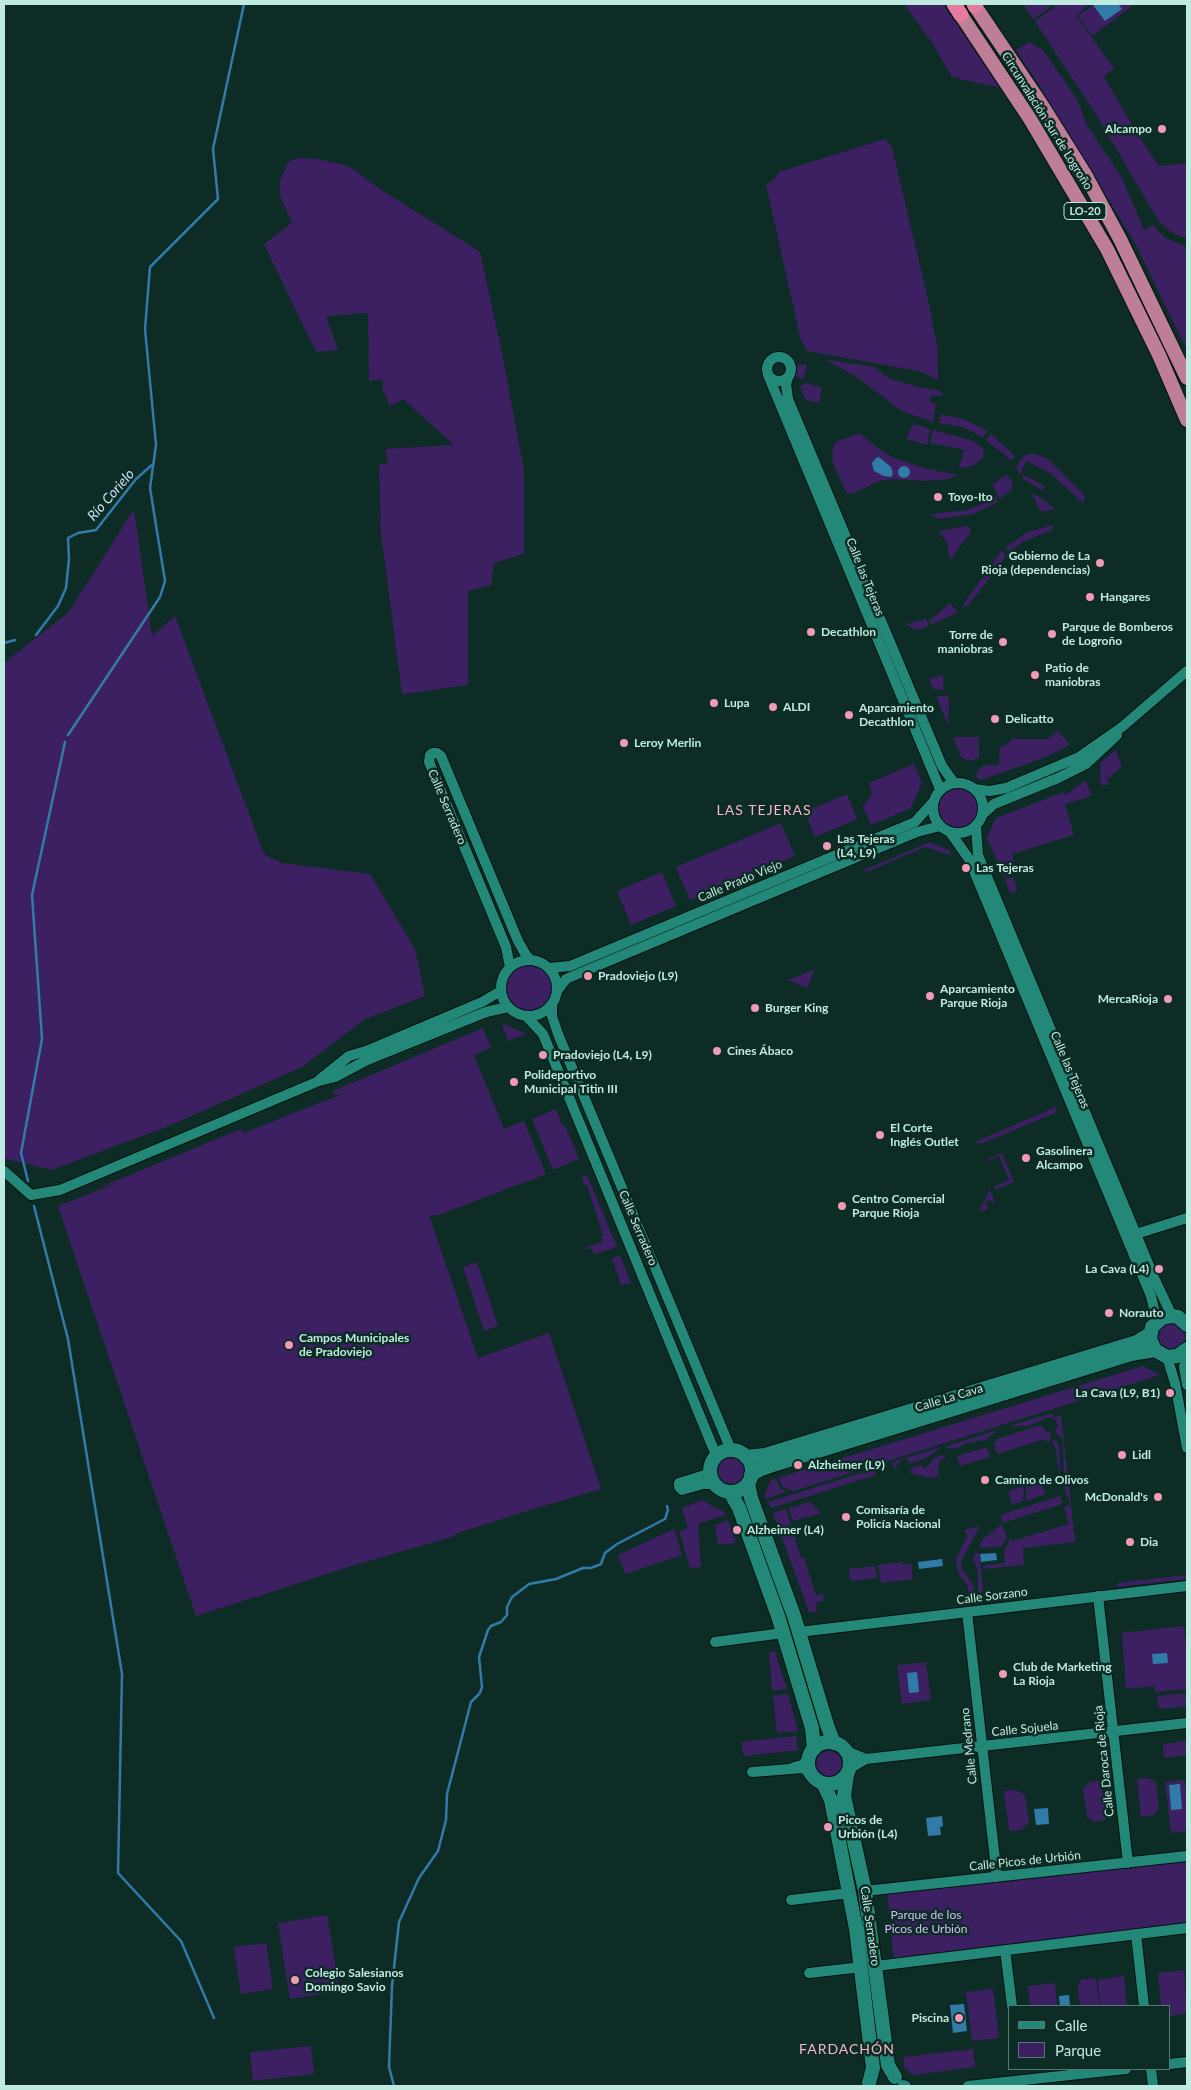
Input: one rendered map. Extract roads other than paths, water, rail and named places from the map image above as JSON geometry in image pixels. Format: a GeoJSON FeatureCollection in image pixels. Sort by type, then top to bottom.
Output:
{"type":"FeatureCollection","features":[{"type":"Feature","properties":{"kind":"highway","name":"Circunvalación Sur de Logroño"},"geometry":{"type":"LineString","coordinates":[[975,5],[1043,107],[1086,176],[1133,263],[1187,378]]}},
{"type":"Feature","properties":{"kind":"highway","name":"Circunvalación Sur de Logroño"},"geometry":{"type":"LineString","coordinates":[[957,9],[1030,119],[1097,232],[1140,314],[1187,420]]}},
{"type":"Feature","properties":{"kind":"main road"},"geometry":{"type":"LineString","coordinates":[[1161,1354],[1150,1340],[1150,1334],[1157,1321],[1162,1318],[1183,1321]]}},
{"type":"Feature","properties":{"kind":"main road","name":"Calle La Cava"},"geometry":{"type":"LineString","coordinates":[[746,1457],[765,1455],[1128,1345],[1150,1334]]}},
{"type":"Feature","properties":{"kind":"main road","name":"Calle La Cava"},"geometry":{"type":"LineString","coordinates":[[750,1479],[768,1466],[1131,1354],[1177,1356],[1187,1349]]}},
{"type":"Feature","properties":{"kind":"main road"},"geometry":{"type":"LineString","coordinates":[[750,1479],[740,1490],[724,1491],[712,1478],[711,1463],[716,1455],[723,1451],[731,1450],[740,1452],[746,1457],[751,1466],[751,1498],[799,1632],[834,1743]]}},
{"type":"Feature","properties":{"kind":"main road"},"geometry":{"type":"LineString","coordinates":[[730,1492],[739,1508],[783,1633],[812,1728],[812,1754],[812,1774],[823,1783],[836,1783],[848,1772],[849,1757],[846,1751],[834,1743],[824,1743],[812,1754]]}},
{"type":"Feature","properties":{"kind":"main road","name":"Calle Serradero"},"geometry":{"type":"LineString","coordinates":[[848,1772],[844,1796],[865,1891],[873,2068],[869,2085]]}},
{"type":"Feature","properties":{"kind":"main road","name":"Calle Serradero"},"geometry":{"type":"LineString","coordinates":[[823,1783],[831,1800],[850,1892],[869,1966],[889,2069],[902,2084]]}},
{"type":"Feature","properties":{"kind":"main road"},"geometry":{"type":"LineString","coordinates":[[869,2085],[873,2079],[884,2075],[902,2084]]}},
{"type":"Feature","properties":{"kind":"street"},"geometry":{"type":"LineString","coordinates":[[780,357],[788,360],[791,368],[788,378],[777,382],[768,375],[767,366],[769,362],[780,357]]}},
{"type":"Feature","properties":{"kind":"street","name":"Calle las Tejeras"},"geometry":{"type":"LineString","coordinates":[[768,375],[940,789]]}},
{"type":"Feature","properties":{"kind":"street","name":"Calle las Tejeras"},"geometry":{"type":"LineString","coordinates":[[788,378],[786,384],[788,399],[942,766],[954,783]]}},
{"type":"Feature","properties":{"kind":"street"},"geometry":{"type":"LineString","coordinates":[[1122,727],[1115,739],[1086,764],[1058,778],[999,802],[982,815],[976,826],[968,831],[958,834],[950,832],[940,826],[932,811],[933,802],[940,789],[954,783],[990,791],[1006,788],[1079,757],[1122,727],[1187,671]]}},
{"type":"Feature","properties":{"kind":"street","name":"Calle Serradero"},"geometry":{"type":"LineString","coordinates":[[510,967],[506,947],[429,762],[429,757],[433,753],[441,756],[518,941],[526,955],[532,960]]}},
{"type":"Feature","properties":{"kind":"street"},"geometry":{"type":"LineString","coordinates":[[974,788],[982,800],[982,815]]}},
{"type":"Feature","properties":{"kind":"street","name":"Calle Prado Viejo"},"geometry":{"type":"LineString","coordinates":[[549,968],[564,968],[915,822],[933,802]]}},
{"type":"Feature","properties":{"kind":"street","name":"Calle Prado Viejo"},"geometry":{"type":"LineString","coordinates":[[557,991],[566,979],[917,832],[940,826]]}},
{"type":"Feature","properties":{"kind":"street","name":"Calle las Tejeras"},"geometry":{"type":"LineString","coordinates":[[976,826],[978,855],[1136,1234],[1183,1321]]}},
{"type":"Feature","properties":{"kind":"street","name":"Calle las Tejeras"},"geometry":{"type":"LineString","coordinates":[[950,832],[964,850],[972,867],[1151,1296],[1157,1321]]}},
{"type":"Feature","properties":{"kind":"street"},"geometry":{"type":"LineString","coordinates":[[532,960],[543,963],[549,968],[556,979],[557,991],[552,1004],[538,1015],[526,1016],[508,1007],[501,991],[504,976],[510,967],[521,961],[532,960]]}},
{"type":"Feature","properties":{"kind":"street"},"geometry":{"type":"LineString","coordinates":[[319,1081],[349,1056],[482,1002],[501,991]]}},
{"type":"Feature","properties":{"kind":"street","name":"Calle Serradero"},"geometry":{"type":"LineString","coordinates":[[552,1004],[552,1016],[558,1034],[731,1450]]}},
{"type":"Feature","properties":{"kind":"street"},"geometry":{"type":"LineString","coordinates":[[4,1171],[31,1195],[60,1190],[319,1081],[335,1077],[367,1060],[477,1015],[508,1007]]}},
{"type":"Feature","properties":{"kind":"street","name":"Calle Serradero"},"geometry":{"type":"LineString","coordinates":[[526,1016],[543,1034],[716,1455]]}},
{"type":"Feature","properties":{"kind":"street"},"geometry":{"type":"LineString","coordinates":[[349,1056],[346,1061],[352,1069]]}},
{"type":"Feature","properties":{"kind":"street"},"geometry":{"type":"LineString","coordinates":[[1136,1234],[1187,1218]]}},
{"type":"Feature","properties":{"kind":"street"},"geometry":{"type":"LineString","coordinates":[[1187,1349],[1184,1361],[1187,1385]]}},
{"type":"Feature","properties":{"kind":"street"},"geometry":{"type":"LineString","coordinates":[[1161,1354],[1175,1383],[1187,1448]]}},
{"type":"Feature","properties":{"kind":"street","name":"Calle Sorzano"},"geometry":{"type":"LineString","coordinates":[[799,1632],[1187,1586]]}},
{"type":"Feature","properties":{"kind":"street","name":"Calle Daroca de Rioja"},"geometry":{"type":"LineString","coordinates":[[1098,1596],[1128,1863]]}},
{"type":"Feature","properties":{"kind":"street","name":"Calle Medrano"},"geometry":{"type":"LineString","coordinates":[[967,1612],[997,1877]]}},
{"type":"Feature","properties":{"kind":"street"},"geometry":{"type":"LineString","coordinates":[[715,1642],[783,1633]]}},
{"type":"Feature","properties":{"kind":"street","name":"Calle Sojuela"},"geometry":{"type":"LineString","coordinates":[[846,1751],[866,1759],[1187,1723]]}},
{"type":"Feature","properties":{"kind":"street"},"geometry":{"type":"LineString","coordinates":[[789,1769],[802,1765],[812,1754]]}},
{"type":"Feature","properties":{"kind":"street","name":"Calle Sojuela"},"geometry":{"type":"LineString","coordinates":[[848,1772],[866,1759]]}},
{"type":"Feature","properties":{"kind":"street"},"geometry":{"type":"LineString","coordinates":[[752,1772],[803,1768],[812,1774]]}},
{"type":"Feature","properties":{"kind":"street","name":"Calle Picos de Urbión"},"geometry":{"type":"LineString","coordinates":[[865,1891],[1187,1856]]}},
{"type":"Feature","properties":{"kind":"street"},"geometry":{"type":"LineString","coordinates":[[791,1900],[850,1892]]}},
{"type":"Feature","properties":{"kind":"street"},"geometry":{"type":"LineString","coordinates":[[809,1973],[1187,1928]]}},
{"type":"Feature","properties":{"kind":"street"},"geometry":{"type":"LineString","coordinates":[[1136,1934],[1144,2005]]}},
{"type":"Feature","properties":{"kind":"street"},"geometry":{"type":"LineString","coordinates":[[1005,1950],[1012,2005]]}},
{"type":"Feature","properties":{"kind":"street"},"geometry":{"type":"LineString","coordinates":[[1171,2064],[1187,2062]]}},
{"type":"Feature","properties":{"kind":"street"},"geometry":{"type":"LineString","coordinates":[[1020,2070],[1022,2083]]}},
{"type":"Feature","properties":{"kind":"street"},"geometry":{"type":"LineString","coordinates":[[968,2086],[1022,2083],[1119,2070]]}},
{"type":"Feature","properties":{"kind":"street"},"geometry":{"type":"LineString","coordinates":[[1151,2070],[1153,2086]]}},
{"type":"Feature","properties":{"kind":"water"},"geometry":{"type":"Polygon","coordinates":[[[1118,4],[1122,9],[1105,21],[1093,5],[1118,4]]]}},
{"type":"Feature","properties":{"kind":"water"},"geometry":{"type":"Polygon","coordinates":[[[879,457],[891,467],[893,474],[891,477],[874,471],[872,463],[879,457]]]}},
{"type":"Feature","properties":{"kind":"water"},"geometry":{"type":"Polygon","coordinates":[[[904,466],[910,472],[904,478],[898,472],[904,466]]]}},
{"type":"Feature","properties":{"kind":"water"},"geometry":{"type":"Polygon","coordinates":[[[996,1553],[997,1560],[981,1562],[980,1554],[996,1553]]]}},
{"type":"Feature","properties":{"kind":"water"},"geometry":{"type":"Polygon","coordinates":[[[942,1559],[943,1566],[919,1569],[918,1562],[942,1559]]]}},
{"type":"Feature","properties":{"kind":"water"},"geometry":{"type":"Polygon","coordinates":[[[1167,1653],[1168,1663],[1153,1664],[1152,1654],[1167,1653]]]}},
{"type":"Feature","properties":{"kind":"water"},"geometry":{"type":"Polygon","coordinates":[[[917,1672],[919,1692],[909,1693],[907,1673],[917,1672]]]}},
{"type":"Feature","properties":{"kind":"water"},"geometry":{"type":"Polygon","coordinates":[[[1180,1784],[1182,1809],[1171,1810],[1169,1785],[1180,1784]]]}},
{"type":"Feature","properties":{"kind":"water"},"geometry":{"type":"Polygon","coordinates":[[[1048,1808],[1049,1824],[1036,1825],[1034,1809],[1048,1808]]]}},
{"type":"Feature","properties":{"kind":"water"},"geometry":{"type":"Polygon","coordinates":[[[942,1816],[943,1826],[940,1827],[941,1835],[928,1836],[926,1818],[942,1816]]]}},
{"type":"Feature","properties":{"kind":"water"},"geometry":{"type":"Polygon","coordinates":[[[1069,1995],[1070,2005],[1060,2005],[1059,1996],[1069,1995]]]}},
{"type":"Feature","properties":{"kind":"water","name":"Piscina"},"geometry":{"type":"Polygon","coordinates":[[[964,2004],[967,2031],[953,2033],[950,2005],[964,2004]]]}},
{"type":"Feature","properties":{"kind":"waterway"},"geometry":{"type":"LineString","coordinates":[[68,735],[160,597],[165,581],[150,488],[156,445],[145,329],[150,267],[218,199],[213,149],[244,4]]}},
{"type":"Feature","properties":{"kind":"waterway","name":"Río Corielo"},"geometry":{"type":"LineString","coordinates":[[36,635],[58,606],[66,588],[69,559],[68,538],[78,533],[96,530],[136,479],[153,464]]}},
{"type":"Feature","properties":{"kind":"waterway","name":"Río Corielo"},"geometry":{"type":"LineString","coordinates":[[4,643],[15,640]]}},
{"type":"Feature","properties":{"kind":"waterway"},"geometry":{"type":"LineString","coordinates":[[28,1181],[21,1153],[42,1039],[32,895],[65,742]]}},
{"type":"Feature","properties":{"kind":"waterway"},"geometry":{"type":"LineString","coordinates":[[34,1206],[68,1339],[122,1674],[118,1873],[181,1941],[214,2018]]}},
{"type":"Feature","properties":{"kind":"waterway"},"geometry":{"type":"LineString","coordinates":[[394,2086],[389,2067],[392,1986],[399,1922],[419,1878],[438,1851],[446,1820],[447,1794],[471,1702],[480,1693],[482,1687],[479,1657],[488,1630],[491,1626],[501,1622],[507,1615],[507,1607],[512,1597],[529,1584],[556,1579],[583,1568],[591,1568],[601,1564],[605,1553],[617,1544],[665,1519],[668,1510],[667,1506]]}},
{"type":"Feature","properties":{"kind":"place","name":"Alcampo"},"geometry":{"type":"Point","coordinates":[1162,129]}},
{"type":"Feature","properties":{"kind":"place","name":"Toyo-Ito"},"geometry":{"type":"Point","coordinates":[938,497]}},
{"type":"Feature","properties":{"kind":"place","name":"Gobierno de La Rioja (dependencias)"},"geometry":{"type":"Point","coordinates":[1100,563]}},
{"type":"Feature","properties":{"kind":"place","name":"Hangares"},"geometry":{"type":"Point","coordinates":[1090,597]}},
{"type":"Feature","properties":{"kind":"place","name":"Decathlon"},"geometry":{"type":"Point","coordinates":[811,632]}},
{"type":"Feature","properties":{"kind":"place","name":"Parque de Bomberos de Logroño"},"geometry":{"type":"Point","coordinates":[1052,634]}},
{"type":"Feature","properties":{"kind":"place","name":"Torre de maniobras"},"geometry":{"type":"Point","coordinates":[1003,642]}},
{"type":"Feature","properties":{"kind":"place","name":"Patio de maniobras"},"geometry":{"type":"Point","coordinates":[1035,675]}},
{"type":"Feature","properties":{"kind":"place","name":"Lupa"},"geometry":{"type":"Point","coordinates":[714,703]}},
{"type":"Feature","properties":{"kind":"place","name":"ALDI"},"geometry":{"type":"Point","coordinates":[773,707]}},
{"type":"Feature","properties":{"kind":"place","name":"Aparcamiento Decathlon"},"geometry":{"type":"Point","coordinates":[849,715]}},
{"type":"Feature","properties":{"kind":"place","name":"Delicatto"},"geometry":{"type":"Point","coordinates":[995,719]}},
{"type":"Feature","properties":{"kind":"place","name":"Leroy Merlin"},"geometry":{"type":"Point","coordinates":[624,743]}},
{"type":"Feature","properties":{"kind":"place","name":"Las Tejeras (L4, L9)"},"geometry":{"type":"Point","coordinates":[827,846]}},
{"type":"Feature","properties":{"kind":"place","name":"Las Tejeras"},"geometry":{"type":"Point","coordinates":[966,868]}},
{"type":"Feature","properties":{"kind":"place","name":"Pradoviejo (L9)"},"geometry":{"type":"Point","coordinates":[588,976]}},
{"type":"Feature","properties":{"kind":"place","name":"Aparcamiento Parque Rioja"},"geometry":{"type":"Point","coordinates":[930,996]}},
{"type":"Feature","properties":{"kind":"place","name":"MercaRioja"},"geometry":{"type":"Point","coordinates":[1168,999]}},
{"type":"Feature","properties":{"kind":"place","name":"Burger King"},"geometry":{"type":"Point","coordinates":[755,1008]}},
{"type":"Feature","properties":{"kind":"place","name":"Cines Ábaco"},"geometry":{"type":"Point","coordinates":[717,1051]}},
{"type":"Feature","properties":{"kind":"place","name":"Pradoviejo (L4, L9)"},"geometry":{"type":"Point","coordinates":[543,1055]}},
{"type":"Feature","properties":{"kind":"place","name":"Polideportivo Municipal Titin III"},"geometry":{"type":"Point","coordinates":[514,1082]}},
{"type":"Feature","properties":{"kind":"place","name":"El Corte Inglés Outlet"},"geometry":{"type":"Point","coordinates":[880,1135]}},
{"type":"Feature","properties":{"kind":"place","name":"Gasolinera Alcampo"},"geometry":{"type":"Point","coordinates":[1026,1158]}},
{"type":"Feature","properties":{"kind":"place","name":"Centro Comercial Parque Rioja"},"geometry":{"type":"Point","coordinates":[842,1206]}},
{"type":"Feature","properties":{"kind":"place","name":"La Cava (L4)"},"geometry":{"type":"Point","coordinates":[1159,1269]}},
{"type":"Feature","properties":{"kind":"place","name":"Norauto"},"geometry":{"type":"Point","coordinates":[1109,1313]}},
{"type":"Feature","properties":{"kind":"place","name":"Campos Municipales de Pradoviejo"},"geometry":{"type":"Point","coordinates":[289,1345]}},
{"type":"Feature","properties":{"kind":"place","name":"La Cava (L9, B1)"},"geometry":{"type":"Point","coordinates":[1170,1393]}},
{"type":"Feature","properties":{"kind":"place","name":"Lidl"},"geometry":{"type":"Point","coordinates":[1122,1455]}},
{"type":"Feature","properties":{"kind":"place","name":"Alzheimer (L9)"},"geometry":{"type":"Point","coordinates":[798,1465]}},
{"type":"Feature","properties":{"kind":"place","name":"Camino de Olivos"},"geometry":{"type":"Point","coordinates":[985,1480]}},
{"type":"Feature","properties":{"kind":"place","name":"McDonald's"},"geometry":{"type":"Point","coordinates":[1158,1497]}},
{"type":"Feature","properties":{"kind":"place","name":"Comisaría de Policía Nacional"},"geometry":{"type":"Point","coordinates":[846,1517]}},
{"type":"Feature","properties":{"kind":"place","name":"Alzheimer (L4)"},"geometry":{"type":"Point","coordinates":[737,1530]}},
{"type":"Feature","properties":{"kind":"place","name":"Dia"},"geometry":{"type":"Point","coordinates":[1130,1542]}},
{"type":"Feature","properties":{"kind":"place","name":"Club de Marketing La Rioja"},"geometry":{"type":"Point","coordinates":[1003,1674]}},
{"type":"Feature","properties":{"kind":"place","name":"Picos de Urbión (L4)"},"geometry":{"type":"Point","coordinates":[828,1827]}},
{"type":"Feature","properties":{"kind":"place","name":"Colegio Salesianos Domingo Savio"},"geometry":{"type":"Point","coordinates":[295,1980]}},
{"type":"Feature","properties":{"kind":"place","name":"Piscina"},"geometry":{"type":"Point","coordinates":[959,2018]}},
{"type":"Feature","properties":{"kind":"district","name":"LAS TEJERAS"},"geometry":{"type":"Point","coordinates":[764,810]}},
{"type":"Feature","properties":{"kind":"district","name":"FARDACHÓN"},"geometry":{"type":"Point","coordinates":[847,2049]}},
{"type":"Feature","properties":{"kind":"park label","name":"Parque de los Picos de Urbión"},"geometry":{"type":"Point","coordinates":[926,1922]}}]}
